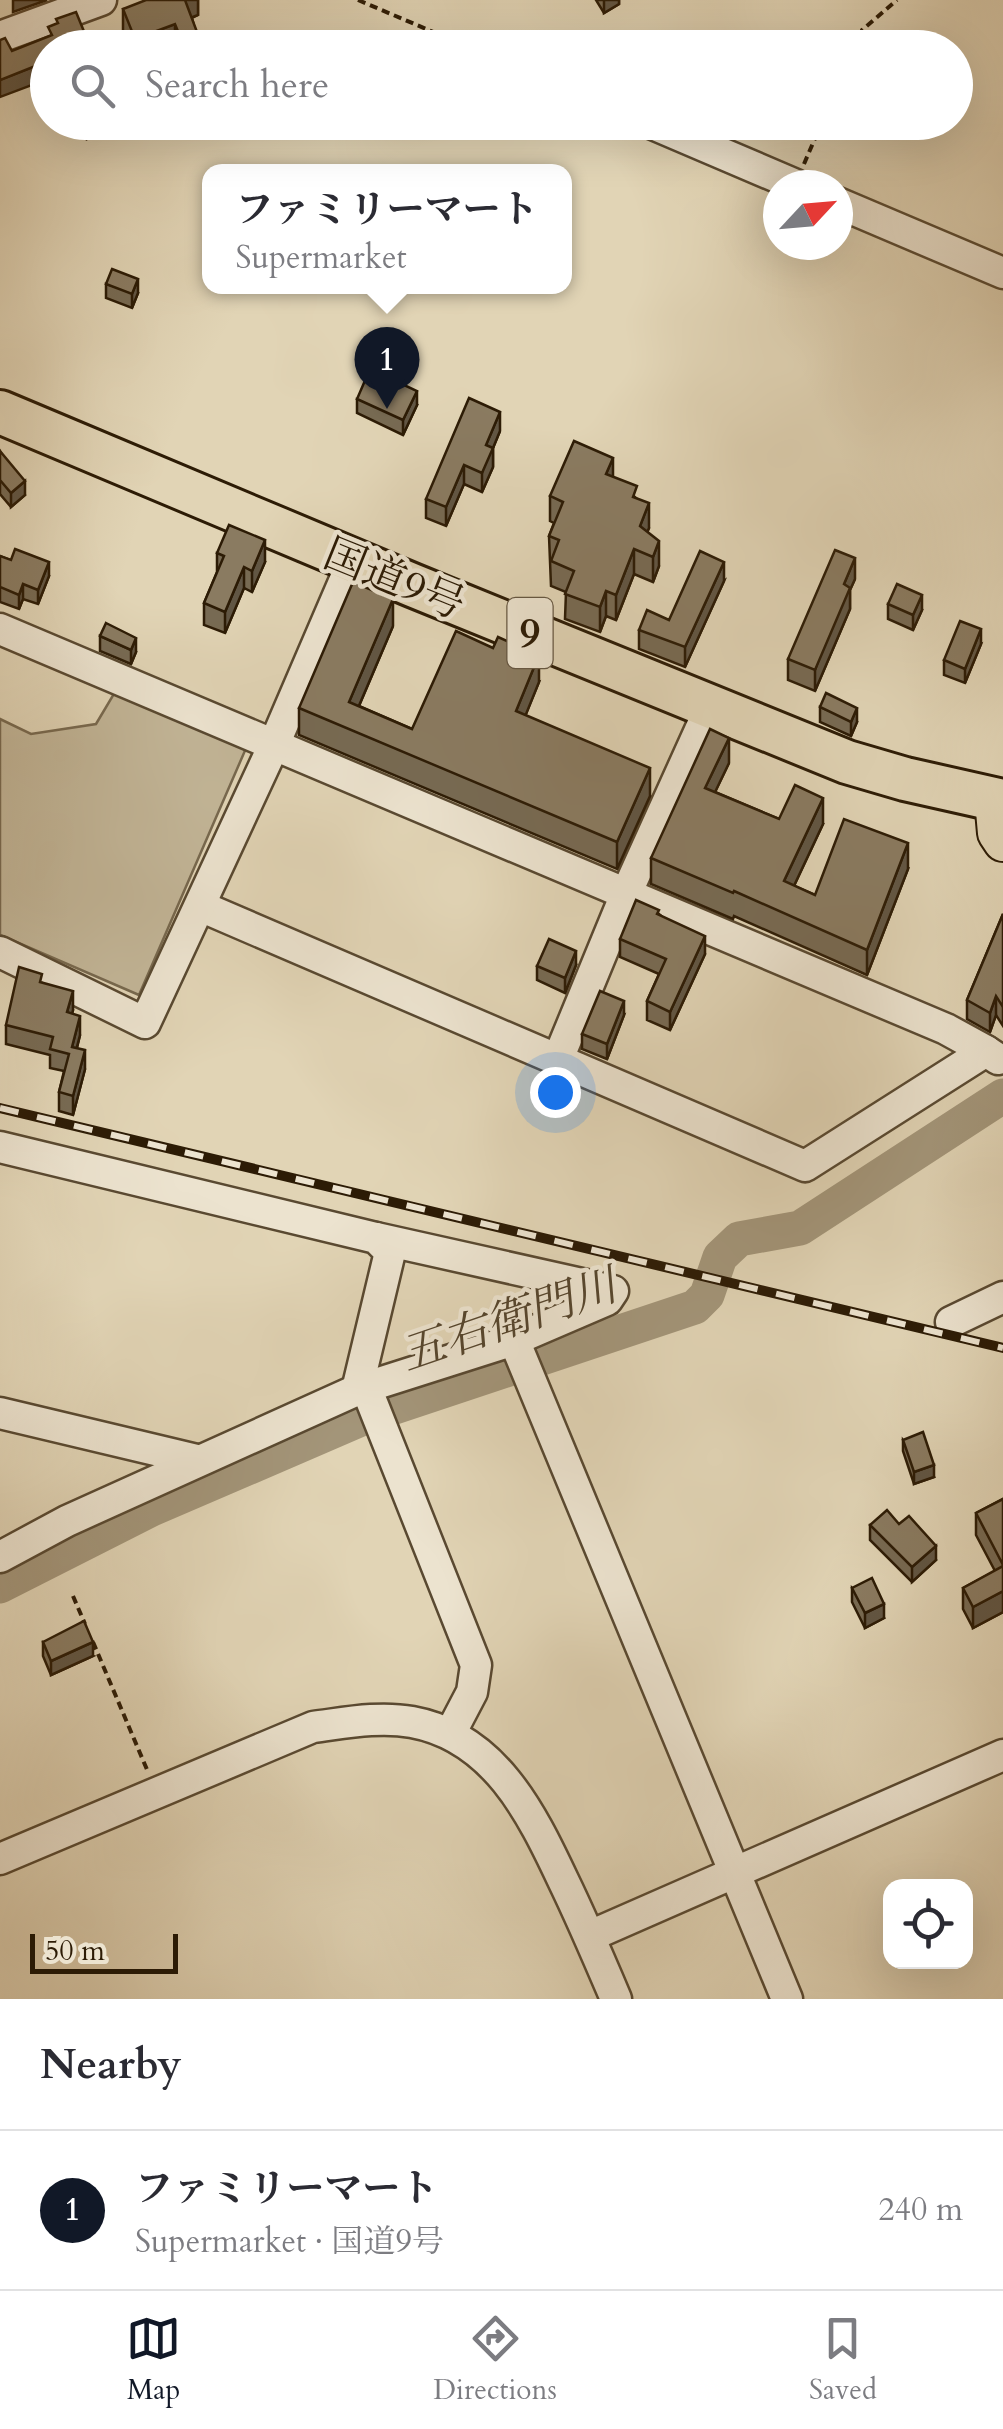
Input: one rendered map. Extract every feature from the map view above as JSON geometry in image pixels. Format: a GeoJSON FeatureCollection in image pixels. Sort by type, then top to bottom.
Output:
{"type":"FeatureCollection","features":[{"type":"Feature","properties":{"kind":"highway","name":"国道9号"},"geometry":{"type":"LineString","coordinates":[[0,396],[74,444]]}},
{"type":"Feature","properties":{"kind":"highway","name":"国道9号"},"geometry":{"type":"LineString","coordinates":[[0,412],[847,762],[905,780],[998,800]]}},
{"type":"Feature","properties":{"kind":"main road"},"geometry":{"type":"LineString","coordinates":[[998,800],[996,833],[1003,842]]}},
{"type":"Feature","properties":{"kind":"street"},"geometry":{"type":"LineString","coordinates":[[0,37],[101,0]]}},
{"type":"Feature","properties":{"kind":"street"},"geometry":{"type":"LineString","coordinates":[[690,140],[763,171]]}},
{"type":"Feature","properties":{"kind":"street"},"geometry":{"type":"LineString","coordinates":[[853,209],[1003,273]]}},
{"type":"Feature","properties":{"kind":"street"},"geometry":{"type":"LineString","coordinates":[[0,952],[145,1022],[273,747],[353,561]]}},
{"type":"Feature","properties":{"kind":"street"},"geometry":{"type":"LineString","coordinates":[[0,630],[946,1029],[994,1056]]}},
{"type":"Feature","properties":{"kind":"street"},"geometry":{"type":"LineString","coordinates":[[558,1060],[626,894],[711,706]]}},
{"type":"Feature","properties":{"kind":"street"},"geometry":{"type":"LineString","coordinates":[[200,906],[805,1166],[994,1056]]}},
{"type":"Feature","properties":{"kind":"street"},"geometry":{"type":"LineString","coordinates":[[0,1147],[613,1291],[607,1300],[514,1340],[357,1390],[197,1460],[0,1557]]}},
{"type":"Feature","properties":{"kind":"street"},"geometry":{"type":"LineString","coordinates":[[357,1390],[390,1252],[376,1238]]}},
{"type":"Feature","properties":{"kind":"street"},"geometry":{"type":"LineString","coordinates":[[952,1322],[1003,1297]]}},
{"type":"Feature","properties":{"kind":"street"},"geometry":{"type":"LineString","coordinates":[[514,1340],[787,1999]]}},
{"type":"Feature","properties":{"kind":"street"},"geometry":{"type":"LineString","coordinates":[[357,1390],[370,1395],[476,1666],[472,1692],[450,1734]]}},
{"type":"Feature","properties":{"kind":"street"},"geometry":{"type":"LineString","coordinates":[[0,1412],[197,1460]]}},
{"type":"Feature","properties":{"kind":"street"},"geometry":{"type":"LineString","coordinates":[[0,1859],[313,1727],[368,1720],[412,1722],[450,1734],[495,1766],[533,1816],[616,1999]]}},
{"type":"Feature","properties":{"kind":"street"},"geometry":{"type":"LineString","coordinates":[[590,1936],[1003,1755]]}},
{"type":"Feature","properties":{"kind":"path"},"geometry":{"type":"LineString","coordinates":[[358,0],[428,30]]}},
{"type":"Feature","properties":{"kind":"path"},"geometry":{"type":"LineString","coordinates":[[862,30],[897,0]]}},
{"type":"Feature","properties":{"kind":"path"},"geometry":{"type":"LineString","coordinates":[[801,170],[814,140]]}},
{"type":"Feature","properties":{"kind":"path"},"geometry":{"type":"LineString","coordinates":[[73,1596],[158,1794]]}},
{"type":"Feature","properties":{"kind":"shaded area"},"geometry":{"type":"Polygon","coordinates":[[[115,692],[247,746],[139,995],[0,935],[0,719],[31,734],[96,724],[115,692]]]}},
{"type":"Feature","properties":{"kind":"building"},"geometry":{"type":"Polygon","coordinates":[[[146,0],[185,0],[196,30],[177,30],[175,24],[159,30],[131,30],[123,9],[146,0]]]}},
{"type":"Feature","properties":{"kind":"building"},"geometry":{"type":"Polygon","coordinates":[[[76,12],[83,30],[50,30],[48,27],[58,23],[56,19],[76,12]]]}},
{"type":"Feature","properties":{"kind":"building"},"geometry":{"type":"Polygon","coordinates":[[[5,38],[12,51],[30,44],[30,68],[0,80],[0,40],[5,38]]]}},
{"type":"Feature","properties":{"kind":"building"},"geometry":{"type":"Polygon","coordinates":[[[112,269],[138,279],[132,294],[106,284],[112,269]]]}},
{"type":"Feature","properties":{"kind":"building"},"geometry":{"type":"Polygon","coordinates":[[[370,369],[417,391],[403,420],[357,399],[370,369]]]}},
{"type":"Feature","properties":{"kind":"building"},"geometry":{"type":"Polygon","coordinates":[[[469,398],[500,412],[486,445],[493,448],[482,473],[464,465],[446,507],[426,499],[469,398]]]}},
{"type":"Feature","properties":{"kind":"building"},"geometry":{"type":"Polygon","coordinates":[[[574,441],[613,458],[606,474],[637,486],[633,497],[649,503],[640,526],[659,541],[653,557],[634,549],[616,595],[606,591],[600,607],[565,594],[574,571],[551,561],[559,540],[549,536],[563,502],[550,496],[574,441]]]}},
{"type":"Feature","properties":{"kind":"building"},"geometry":{"type":"Polygon","coordinates":[[[0,451],[25,481],[11,493],[0,480],[0,451]]]}},
{"type":"Feature","properties":{"kind":"building"},"geometry":{"type":"Polygon","coordinates":[[[229,525],[265,540],[252,571],[244,567],[225,612],[204,603],[224,556],[217,553],[229,525]]]}},
{"type":"Feature","properties":{"kind":"building"},"geometry":{"type":"Polygon","coordinates":[[[15,549],[49,562],[38,590],[23,584],[19,595],[0,587],[0,556],[11,560],[15,549]]]}},
{"type":"Feature","properties":{"kind":"building"},"geometry":{"type":"Polygon","coordinates":[[[835,550],[855,558],[844,584],[850,588],[815,670],[788,659],[835,550]]]}},
{"type":"Feature","properties":{"kind":"building"},"geometry":{"type":"Polygon","coordinates":[[[700,551],[724,562],[685,647],[639,630],[647,610],[669,620],[700,551]]]}},
{"type":"Feature","properties":{"kind":"building"},"geometry":{"type":"Polygon","coordinates":[[[353,582],[393,599],[349,702],[412,729],[456,631],[493,648],[498,637],[539,655],[516,711],[650,768],[617,842],[299,708],[353,582]]]}},
{"type":"Feature","properties":{"kind":"building"},"geometry":{"type":"Polygon","coordinates":[[[897,584],[922,595],[913,615],[888,604],[897,584]]]}},
{"type":"Feature","properties":{"kind":"building"},"geometry":{"type":"Polygon","coordinates":[[[960,621],[981,629],[965,669],[944,660],[960,621]]]}},
{"type":"Feature","properties":{"kind":"building"},"geometry":{"type":"Polygon","coordinates":[[[106,623],[136,638],[131,650],[100,636],[106,623]]]}},
{"type":"Feature","properties":{"kind":"building"},"geometry":{"type":"Polygon","coordinates":[[[826,693],[857,708],[851,722],[820,707],[826,693]]]}},
{"type":"Feature","properties":{"kind":"building"},"geometry":{"type":"Polygon","coordinates":[[[710,729],[729,738],[705,788],[779,819],[795,785],[823,798],[784,881],[815,895],[844,819],[908,843],[867,950],[651,858],[710,729]]]}},
{"type":"Feature","properties":{"kind":"building"},"geometry":{"type":"Polygon","coordinates":[[[636,900],[705,936],[670,1012],[647,1001],[666,959],[620,939],[636,900]]]}},
{"type":"Feature","properties":{"kind":"building"},"geometry":{"type":"Polygon","coordinates":[[[1003,914],[1003,1007],[996,996],[990,1013],[967,1000],[1003,914]]]}},
{"type":"Feature","properties":{"kind":"building"},"geometry":{"type":"Polygon","coordinates":[[[549,939],[576,951],[565,978],[537,966],[549,939]]]}},
{"type":"Feature","properties":{"kind":"building"},"geometry":{"type":"Polygon","coordinates":[[[19,967],[42,974],[40,982],[73,991],[67,1012],[80,1016],[72,1047],[85,1050],[73,1096],[59,1092],[69,1054],[50,1049],[53,1037],[6,1025],[19,967]]]}},
{"type":"Feature","properties":{"kind":"building"},"geometry":{"type":"Polygon","coordinates":[[[600,991],[624,1001],[607,1044],[582,1034],[600,991]]]}},
{"type":"Feature","properties":{"kind":"building"},"geometry":{"type":"Polygon","coordinates":[[[923,1432],[934,1465],[914,1472],[903,1440],[923,1432]]]}},
{"type":"Feature","properties":{"kind":"building"},"geometry":{"type":"Polygon","coordinates":[[[1003,1499],[1003,1565],[976,1513],[1003,1499]]]}},
{"type":"Feature","properties":{"kind":"building"},"geometry":{"type":"Polygon","coordinates":[[[887,1510],[899,1524],[909,1516],[936,1546],[912,1567],[870,1525],[887,1510]]]}},
{"type":"Feature","properties":{"kind":"building"},"geometry":{"type":"Polygon","coordinates":[[[1003,1566],[1003,1591],[973,1607],[963,1588],[1003,1566]]]}},
{"type":"Feature","properties":{"kind":"building"},"geometry":{"type":"Polygon","coordinates":[[[872,1578],[884,1604],[865,1613],[852,1588],[872,1578]]]}},
{"type":"Feature","properties":{"kind":"building"},"geometry":{"type":"Polygon","coordinates":[[[84,1621],[93,1642],[51,1661],[43,1642],[84,1621]]]}},
{"type":"Feature","properties":{"kind":"waterway","name":"五右衛門川"},"geometry":{"type":"LineString","coordinates":[[0,1586],[152,1509],[368,1416],[695,1307],[707,1295],[720,1257],[739,1239],[800,1228],[1003,1096]]}},
{"type":"Feature","properties":{"kind":"railway"},"geometry":{"type":"LineString","coordinates":[[0,1108],[1003,1348]]}},
{"type":"Feature","properties":{"kind":"place","name":"ファミリーマート"},"geometry":{"type":"Point","coordinates":[387,409]}}]}
